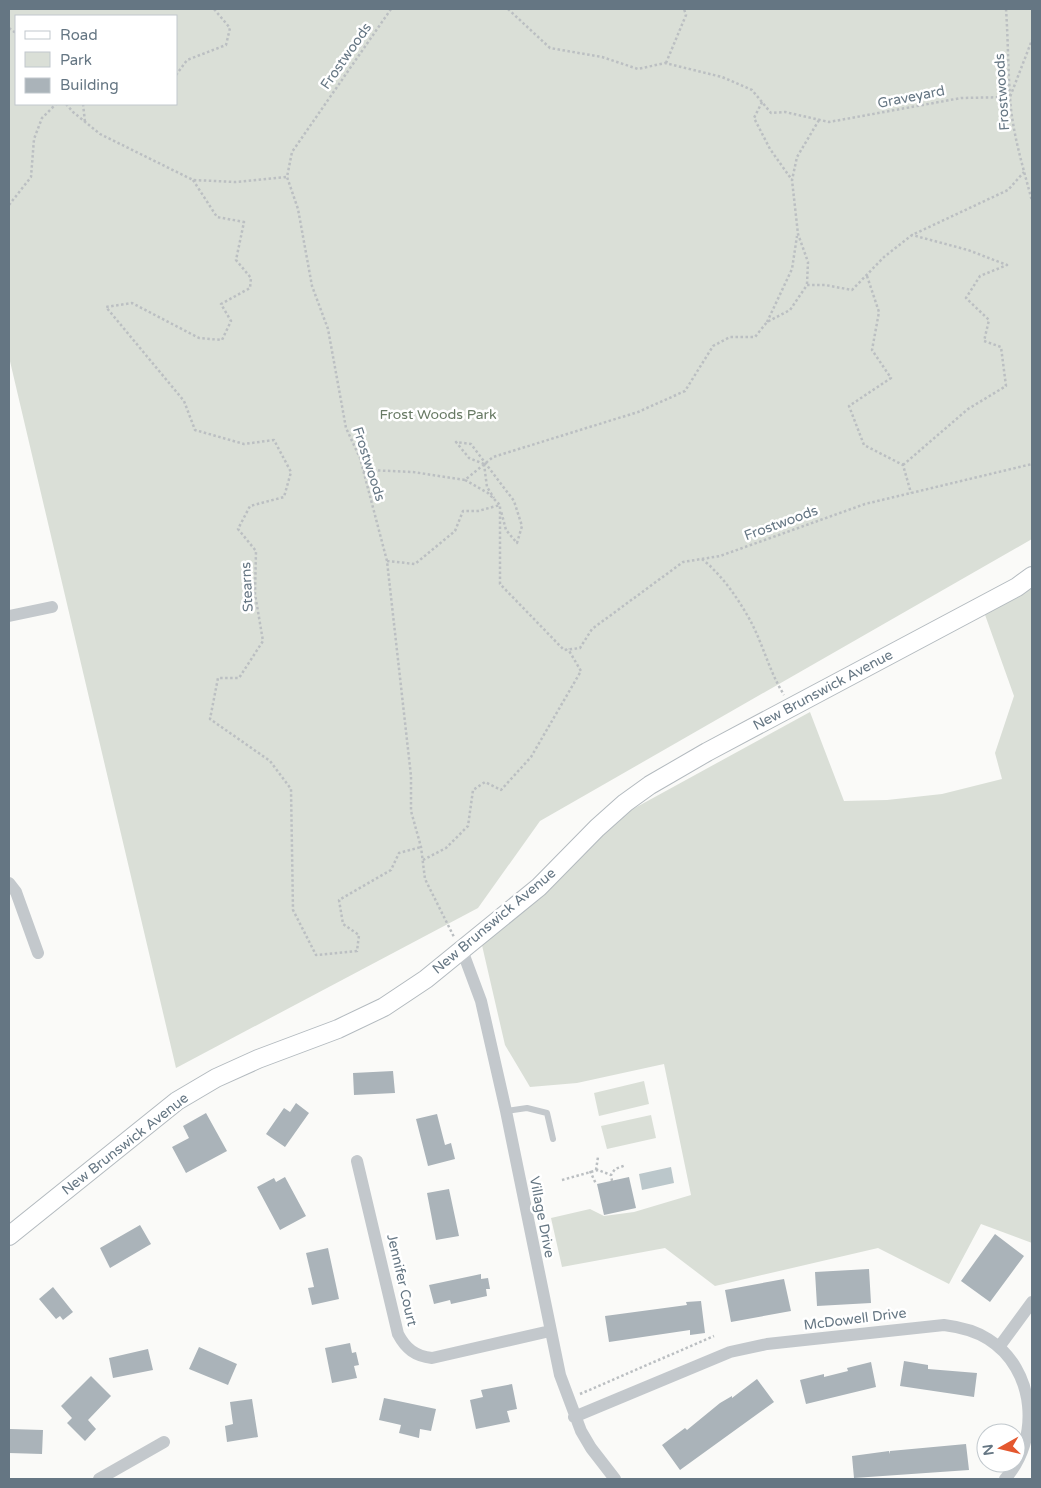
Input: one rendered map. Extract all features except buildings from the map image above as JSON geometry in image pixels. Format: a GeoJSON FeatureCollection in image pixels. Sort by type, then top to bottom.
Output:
{"type":"FeatureCollection","features":[{"type":"Feature","properties":{"kind":"street","name":"New Brunswick Avenue"},"geometry":{"type":"LineString","coordinates":[[9,1236],[177,1101],[216,1078],[258,1059],[338,1029],[384,1006],[426,979],[538,888],[625,803],[707,752],[1017,587],[1032,576]]}},
{"type":"Feature","properties":{"kind":"street"},"geometry":{"type":"LineString","coordinates":[[9,616],[52,607]]}},
{"type":"Feature","properties":{"kind":"street"},"geometry":{"type":"LineString","coordinates":[[9,883],[16,892],[38,953]]}},
{"type":"Feature","properties":{"kind":"street","name":"Village Drive"},"geometry":{"type":"LineString","coordinates":[[462,950],[480,1001],[506,1111],[560,1375],[574,1417],[591,1448],[615,1479]]}},
{"type":"Feature","properties":{"kind":"street","name":"Jennifer Court"},"geometry":{"type":"LineString","coordinates":[[357,1161],[398,1334],[403,1344],[411,1352],[432,1358],[550,1331]]}},
{"type":"Feature","properties":{"kind":"street"},"geometry":{"type":"LineString","coordinates":[[999,1347],[1032,1302]]}},
{"type":"Feature","properties":{"kind":"street","name":"McDowell Drive"},"geometry":{"type":"LineString","coordinates":[[574,1417],[730,1352],[767,1344],[944,1325],[972,1331],[999,1347],[1016,1366],[1025,1383],[1031,1411],[1028,1440],[1016,1466],[1005,1479]]}},
{"type":"Feature","properties":{"kind":"street"},"geometry":{"type":"LineString","coordinates":[[99,1479],[164,1442]]}},
{"type":"Feature","properties":{"kind":"lane"},"geometry":{"type":"LineString","coordinates":[[506,1111],[527,1108],[546,1113],[553,1139]]}},
{"type":"Feature","properties":{"kind":"path"},"geometry":{"type":"LineString","coordinates":[[178,72],[186,60],[226,45],[230,28],[214,9]]}},
{"type":"Feature","properties":{"kind":"path","name":"Frostwoods"},"geometry":{"type":"LineString","coordinates":[[391,9],[292,152],[287,177],[298,209],[312,286],[328,329],[346,428],[363,472],[386,561],[411,776],[411,811],[421,847],[424,879],[462,950]]}},
{"type":"Feature","properties":{"kind":"path"},"geometry":{"type":"LineString","coordinates":[[508,9],[550,48],[602,57],[638,69],[665,63],[686,15],[684,9]]}},
{"type":"Feature","properties":{"kind":"path","name":"Frostwoods"},"geometry":{"type":"LineString","coordinates":[[1006,9],[1010,54],[1010,97],[1016,139],[1032,201]]}},
{"type":"Feature","properties":{"kind":"path"},"geometry":{"type":"LineString","coordinates":[[1010,97],[1032,40]]}},
{"type":"Feature","properties":{"kind":"path","name":"Graveyard"},"geometry":{"type":"LineString","coordinates":[[665,63],[722,77],[752,90],[771,113],[785,112],[829,122],[961,98],[1010,97]]}},
{"type":"Feature","properties":{"kind":"path"},"geometry":{"type":"LineString","coordinates":[[762,102],[754,118],[770,149],[792,180]]}},
{"type":"Feature","properties":{"kind":"path"},"geometry":{"type":"LineString","coordinates":[[9,204],[31,177],[34,139],[42,118],[55,105]]}},
{"type":"Feature","properties":{"kind":"path"},"geometry":{"type":"LineString","coordinates":[[67,105],[100,134],[192,180],[236,182],[287,177]]}},
{"type":"Feature","properties":{"kind":"path"},"geometry":{"type":"LineString","coordinates":[[83,105],[85,122]]}},
{"type":"Feature","properties":{"kind":"path"},"geometry":{"type":"LineString","coordinates":[[766,322],[790,310],[807,285],[808,262],[798,234],[792,180],[796,156],[819,120]]}},
{"type":"Feature","properties":{"kind":"path"},"geometry":{"type":"LineString","coordinates":[[807,285],[826,285],[852,290],[884,257],[912,235],[1008,190],[1024,172]]}},
{"type":"Feature","properties":{"kind":"path","name":"Stearns"},"geometry":{"type":"LineString","coordinates":[[192,180],[218,217],[244,222],[236,260],[251,278],[250,288],[221,304],[231,321],[222,340],[199,338],[132,303],[106,307],[184,401],[195,430],[244,444],[274,440],[291,472],[284,497],[250,506],[238,529],[256,552],[255,594],[263,641],[239,678],[218,678],[210,719],[270,761],[291,789],[293,910],[316,955],[357,951],[359,935],[344,924],[339,900],[391,870],[399,852],[421,847]]}},
{"type":"Feature","properties":{"kind":"path"},"geometry":{"type":"LineString","coordinates":[[465,480],[493,457],[638,412],[685,390],[713,346],[730,337],[755,337],[766,322],[792,269],[798,234]]}},
{"type":"Feature","properties":{"kind":"path"},"geometry":{"type":"LineString","coordinates":[[903,464],[968,409],[1006,386],[1001,347],[984,342],[989,320],[966,298],[980,276],[1007,265],[968,250],[912,235]]}},
{"type":"Feature","properties":{"kind":"path"},"geometry":{"type":"LineString","coordinates":[[866,275],[879,312],[872,350],[891,378],[849,406],[864,445],[903,464],[911,493]]}},
{"type":"Feature","properties":{"kind":"path"},"geometry":{"type":"LineString","coordinates":[[456,442],[471,444],[514,502],[522,526],[517,543],[506,530],[500,506],[486,487],[484,464],[469,458],[456,442]]}},
{"type":"Feature","properties":{"kind":"path","name":"Frostwoods"},"geometry":{"type":"LineString","coordinates":[[500,506],[500,584],[564,650],[580,648],[592,629],[683,562],[720,556],[865,504],[1032,464]]}},
{"type":"Feature","properties":{"kind":"path"},"geometry":{"type":"LineString","coordinates":[[363,472],[369,470],[413,472],[465,480],[488,493],[500,506]]}},
{"type":"Feature","properties":{"kind":"path"},"geometry":{"type":"LineString","coordinates":[[386,561],[415,564],[456,532],[463,511],[478,511],[500,506]]}},
{"type":"Feature","properties":{"kind":"path"},"geometry":{"type":"LineString","coordinates":[[702,559],[719,573],[750,620],[783,694],[796,705]]}},
{"type":"Feature","properties":{"kind":"path"},"geometry":{"type":"LineString","coordinates":[[423,860],[446,848],[468,826],[473,790],[485,782],[501,790],[530,757],[581,671],[568,649]]}},
{"type":"Feature","properties":{"kind":"path"},"geometry":{"type":"LineString","coordinates":[[596,1170],[598,1157]]}},
{"type":"Feature","properties":{"kind":"path"},"geometry":{"type":"LineString","coordinates":[[612,1180],[611,1175],[615,1170],[626,1165]]}},
{"type":"Feature","properties":{"kind":"path"},"geometry":{"type":"LineString","coordinates":[[562,1180],[596,1170],[611,1175]]}},
{"type":"Feature","properties":{"kind":"path"},"geometry":{"type":"LineString","coordinates":[[590,1171],[596,1184]]}},
{"type":"Feature","properties":{"kind":"path"},"geometry":{"type":"LineString","coordinates":[[579,1394],[714,1336]]}},
{"type":"Feature","properties":{"kind":"green space","name":"Frost Woods Park"},"geometry":{"type":"Polygon","coordinates":[[[9,9],[1032,9],[1032,539],[540,821],[478,908],[176,1068],[9,357],[9,9]]]}},
{"type":"Feature","properties":{"kind":"green space"},"geometry":{"type":"Polygon","coordinates":[[[1032,581],[1032,1243],[981,1224],[949,1284],[878,1248],[715,1286],[665,1248],[562,1267],[551,1218],[590,1209],[604,1216],[634,1212],[691,1195],[664,1064],[577,1083],[530,1087],[505,1045],[481,941],[622,815],[810,712],[844,801],[887,800],[942,794],[1002,779],[995,753],[1014,696],[984,612],[1032,581]]]}},
{"type":"Feature","properties":{"kind":"green space"},"geometry":{"type":"Polygon","coordinates":[[[644,1081],[649,1104],[599,1116],[594,1093],[644,1081]]]}},
{"type":"Feature","properties":{"kind":"green space"},"geometry":{"type":"Polygon","coordinates":[[[651,1115],[656,1138],[607,1149],[601,1126],[651,1115]]]}},
{"type":"Feature","properties":{"kind":"shaded area"},"geometry":{"type":"Polygon","coordinates":[[[671,1167],[674,1183],[642,1190],[639,1174],[671,1167]]]}}]}
